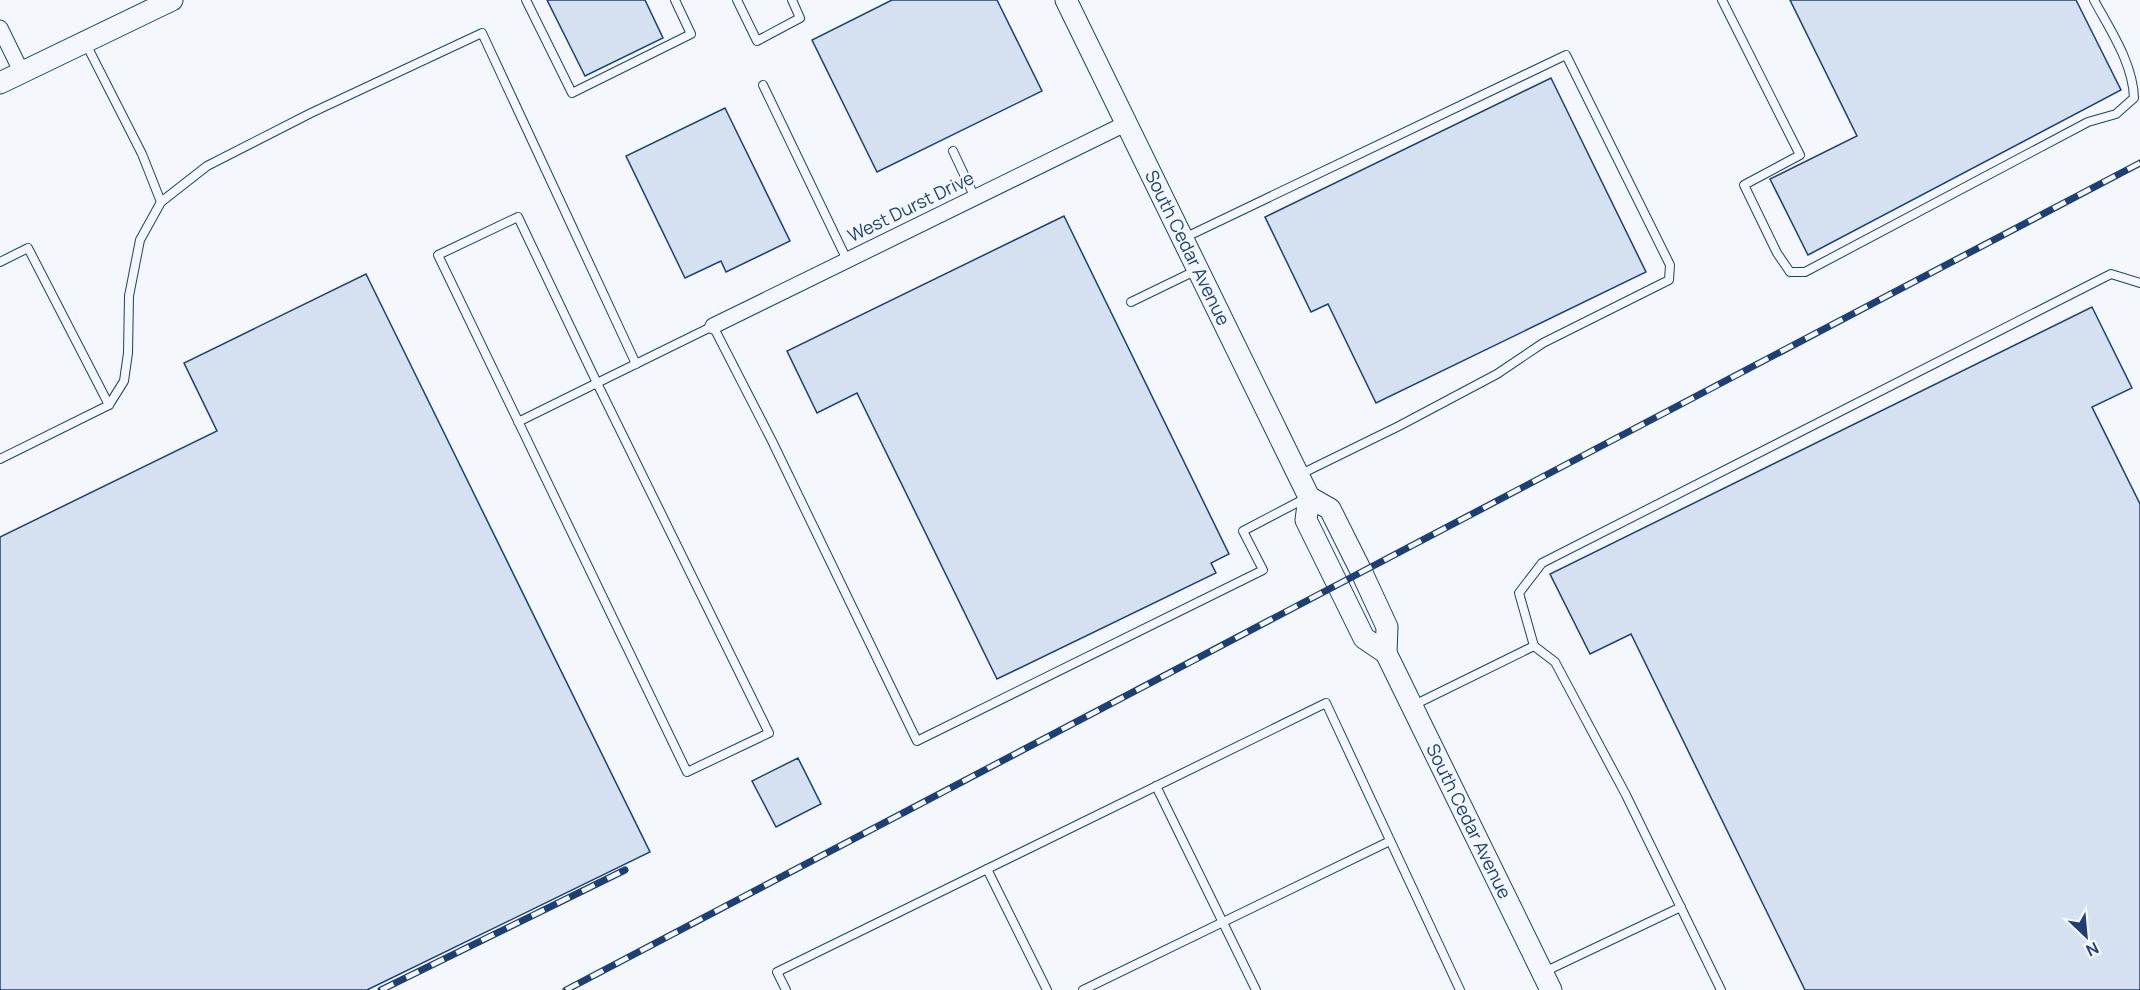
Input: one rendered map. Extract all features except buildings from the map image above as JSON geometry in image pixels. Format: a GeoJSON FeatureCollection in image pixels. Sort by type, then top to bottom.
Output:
{"type":"FeatureCollection","features":[{"type":"Feature","properties":{"kind":"main road"},"geometry":{"type":"LineString","coordinates":[[0,83],[172,0]]}},
{"type":"Feature","properties":{"kind":"main road","name":"South Cedar Avenue"},"geometry":{"type":"LineString","coordinates":[[1066,0],[1310,497],[1306,520],[1364,638],[1386,653],[1547,981]]}},
{"type":"Feature","properties":{"kind":"street"},"geometry":{"type":"LineString","coordinates":[[0,28],[22,73]]}},
{"type":"Feature","properties":{"kind":"street","name":"West Durst Drive"},"geometry":{"type":"LineString","coordinates":[[713,326],[1127,123]]}},
{"type":"Feature","properties":{"kind":"lane"},"geometry":{"type":"LineString","coordinates":[[526,0],[572,93],[692,34],[675,0]]}},
{"type":"Feature","properties":{"kind":"lane"},"geometry":{"type":"LineString","coordinates":[[737,0],[757,41],[800,18],[792,0]]}},
{"type":"Feature","properties":{"kind":"lane"},"geometry":{"type":"LineString","coordinates":[[1722,0],[1800,155],[1744,185],[1777,253],[1790,272],[1805,272],[2088,122],[2116,114],[2134,98],[2133,85],[2126,63],[2094,0]]}},
{"type":"Feature","properties":{"kind":"lane"},"geometry":{"type":"LineString","coordinates":[[0,459],[109,405],[124,381],[128,353],[129,296],[140,240],[161,202],[207,166],[311,113],[482,33],[636,364]]}},
{"type":"Feature","properties":{"kind":"lane"},"geometry":{"type":"LineString","coordinates":[[85,42],[142,154],[161,202]]}},
{"type":"Feature","properties":{"kind":"lane"},"geometry":{"type":"LineString","coordinates":[[1183,239],[1566,55],[1670,265],[1669,280],[1543,343],[1497,374],[1400,426],[1299,475]]}},
{"type":"Feature","properties":{"kind":"lane"},"geometry":{"type":"LineString","coordinates":[[763,85],[847,260]]}},
{"type":"Feature","properties":{"kind":"lane"},"geometry":{"type":"LineString","coordinates":[[953,151],[975,198]]}},
{"type":"Feature","properties":{"kind":"lane"},"geometry":{"type":"LineString","coordinates":[[518,217],[597,383],[769,733],[687,772],[438,255],[518,217]]}},
{"type":"Feature","properties":{"kind":"lane"},"geometry":{"type":"LineString","coordinates":[[0,262],[27,248],[109,405]]}},
{"type":"Feature","properties":{"kind":"lane"},"geometry":{"type":"LineString","coordinates":[[1131,302],[1198,269]]}},
{"type":"Feature","properties":{"kind":"lane"},"geometry":{"type":"LineString","coordinates":[[1721,990],[1626,795],[1555,662],[1534,646],[1519,593],[1542,563],[2110,274],[2140,283]]}},
{"type":"Feature","properties":{"kind":"lane"},"geometry":{"type":"LineString","coordinates":[[518,422],[713,326],[772,441],[917,741],[1263,570],[1243,531],[1310,497]]}},
{"type":"Feature","properties":{"kind":"lane"},"geometry":{"type":"LineString","coordinates":[[1411,707],[1534,646]]}},
{"type":"Feature","properties":{"kind":"lane"},"geometry":{"type":"LineString","coordinates":[[786,990],[777,972],[1326,703],[1460,990]]}},
{"type":"Feature","properties":{"kind":"lane"},"geometry":{"type":"LineString","coordinates":[[1156,786],[1256,990]]}},
{"type":"Feature","properties":{"kind":"lane"},"geometry":{"type":"LineString","coordinates":[[1083,990],[1390,841]]}},
{"type":"Feature","properties":{"kind":"lane"},"geometry":{"type":"LineString","coordinates":[[987,869],[1047,990]]}},
{"type":"Feature","properties":{"kind":"lane"},"geometry":{"type":"LineString","coordinates":[[1547,981],[1681,907]]}},
{"type":"Feature","properties":{"kind":"railway"},"geometry":{"type":"LineString","coordinates":[[566,990],[2140,163]]}},
{"type":"Feature","properties":{"kind":"railway"},"geometry":{"type":"LineString","coordinates":[[381,990],[625,870]]}}]}
